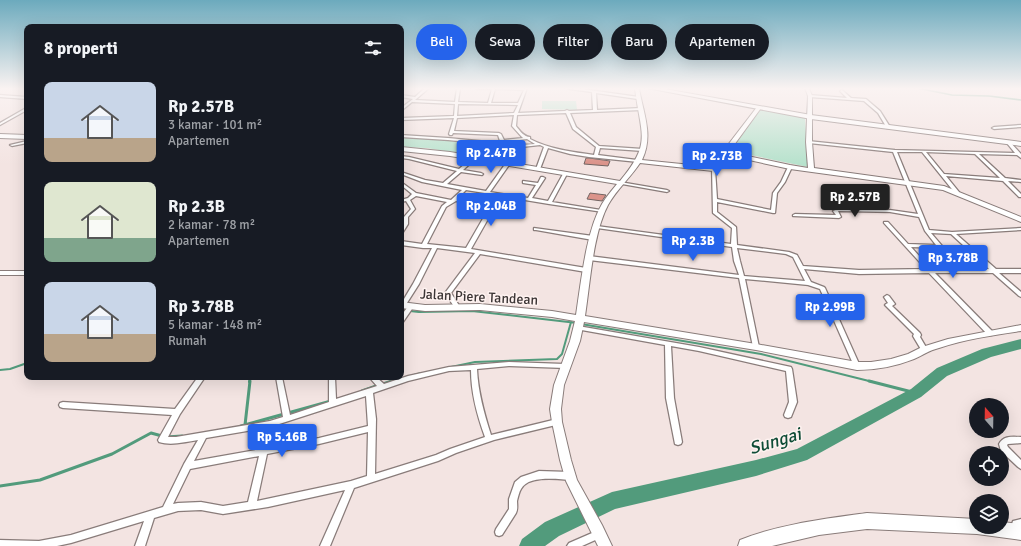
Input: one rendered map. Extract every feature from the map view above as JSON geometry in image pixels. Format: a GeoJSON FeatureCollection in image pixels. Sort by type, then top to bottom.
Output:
{"type":"FeatureCollection","features":[{"type":"Feature","properties":{"kind":"highway"},"geometry":{"type":"LineString","coordinates":[[791,113],[1021,144]]}},
{"type":"Feature","properties":{"kind":"highway"},"geometry":{"type":"LineString","coordinates":[[746,546],[759,541],[819,527],[867,521],[911,522],[969,526]]}},
{"type":"Feature","properties":{"kind":"highway"},"geometry":{"type":"LineString","coordinates":[[1009,528],[1020,529]]}},
{"type":"Feature","properties":{"kind":"street"},"geometry":{"type":"LineString","coordinates":[[0,124],[19,113]]}},
{"type":"Feature","properties":{"kind":"street"},"geometry":{"type":"LineString","coordinates":[[404,119],[507,113]]}},
{"type":"Feature","properties":{"kind":"street"},"geometry":{"type":"LineString","coordinates":[[516,113],[514,126],[520,133],[546,147],[564,151],[714,169]]}},
{"type":"Feature","properties":{"kind":"street"},"geometry":{"type":"LineString","coordinates":[[568,113],[574,128],[598,147],[643,150]]}},
{"type":"Feature","properties":{"kind":"street"},"geometry":{"type":"LineString","coordinates":[[605,546],[571,478],[557,422],[557,391],[569,358],[579,323],[586,270],[593,238],[601,212],[611,195],[622,183],[638,160],[643,150],[645,141],[642,113]]}},
{"type":"Feature","properties":{"kind":"street"},"geometry":{"type":"LineString","coordinates":[[755,113],[714,169],[714,200],[715,212],[734,227],[734,246],[742,277],[756,347]]}},
{"type":"Feature","properties":{"kind":"street"},"geometry":{"type":"LineString","coordinates":[[811,113],[809,142],[811,170]]}},
{"type":"Feature","properties":{"kind":"street"},"geometry":{"type":"LineString","coordinates":[[880,113],[888,127]]}},
{"type":"Feature","properties":{"kind":"street"},"geometry":{"type":"LineString","coordinates":[[448,139],[455,126],[457,116]]}},
{"type":"Feature","properties":{"kind":"street"},"geometry":{"type":"LineString","coordinates":[[994,128],[1021,126]]}},
{"type":"Feature","properties":{"kind":"street"},"geometry":{"type":"LineString","coordinates":[[452,132],[499,134],[501,140],[503,141],[529,138]]}},
{"type":"Feature","properties":{"kind":"street"},"geometry":{"type":"LineString","coordinates":[[0,136],[24,137]]}},
{"type":"Feature","properties":{"kind":"street"},"geometry":{"type":"LineString","coordinates":[[404,136],[521,146],[539,144]]}},
{"type":"Feature","properties":{"kind":"street"},"geometry":{"type":"LineString","coordinates":[[809,142],[895,151],[976,153],[1020,156]]}},
{"type":"Feature","properties":{"kind":"street"},"geometry":{"type":"LineString","coordinates":[[1008,142],[1020,156]]}},
{"type":"Feature","properties":{"kind":"street"},"geometry":{"type":"LineString","coordinates":[[12,145],[24,143]]}},
{"type":"Feature","properties":{"kind":"street"},"geometry":{"type":"LineString","coordinates":[[487,193],[521,146]]}},
{"type":"Feature","properties":{"kind":"street"},"geometry":{"type":"LineString","coordinates":[[538,169],[546,147]]}},
{"type":"Feature","properties":{"kind":"street"},"geometry":{"type":"LineString","coordinates":[[596,155],[598,147]]}},
{"type":"Feature","properties":{"kind":"street"},"geometry":{"type":"LineString","coordinates":[[404,148],[428,150],[667,191]]}},
{"type":"Feature","properties":{"kind":"street"},"geometry":{"type":"LineString","coordinates":[[895,151],[928,231],[960,270]]}},
{"type":"Feature","properties":{"kind":"street"},"geometry":{"type":"LineString","coordinates":[[923,151],[957,192]]}},
{"type":"Feature","properties":{"kind":"street"},"geometry":{"type":"LineString","coordinates":[[725,153],[790,167],[936,186],[957,192],[1021,220]]}},
{"type":"Feature","properties":{"kind":"street"},"geometry":{"type":"LineString","coordinates":[[976,153],[1021,196]]}},
{"type":"Feature","properties":{"kind":"street"},"geometry":{"type":"LineString","coordinates":[[404,158],[460,171],[481,174]]}},
{"type":"Feature","properties":{"kind":"street"},"geometry":{"type":"LineString","coordinates":[[444,185],[474,158]]}},
{"type":"Feature","properties":{"kind":"street"},"geometry":{"type":"LineString","coordinates":[[714,200],[773,212],[775,193],[783,182],[790,167]]}},
{"type":"Feature","properties":{"kind":"street"},"geometry":{"type":"LineString","coordinates":[[549,202],[565,174]]}},
{"type":"Feature","properties":{"kind":"street"},"geometry":{"type":"LineString","coordinates":[[404,175],[408,177],[465,189],[601,212]]}},
{"type":"Feature","properties":{"kind":"street"},"geometry":{"type":"LineString","coordinates":[[945,176],[1021,181]]}},
{"type":"Feature","properties":{"kind":"street"},"geometry":{"type":"LineString","coordinates":[[529,199],[542,178]]}},
{"type":"Feature","properties":{"kind":"street"},"geometry":{"type":"LineString","coordinates":[[525,182],[539,184]]}},
{"type":"Feature","properties":{"kind":"street"},"geometry":{"type":"LineString","coordinates":[[404,185],[415,194],[492,207]]}},
{"type":"Feature","properties":{"kind":"street"},"geometry":{"type":"LineString","coordinates":[[423,246],[444,206],[465,189]]}},
{"type":"Feature","properties":{"kind":"street"},"geometry":{"type":"LineString","coordinates":[[404,201],[408,200],[415,194]]}},
{"type":"Feature","properties":{"kind":"street"},"geometry":{"type":"LineString","coordinates":[[468,250],[499,195]]}},
{"type":"Feature","properties":{"kind":"street"},"geometry":{"type":"LineString","coordinates":[[404,227],[406,224],[406,217],[413,209],[408,200]]}},
{"type":"Feature","properties":{"kind":"street"},"geometry":{"type":"LineString","coordinates":[[795,215],[839,218],[835,212],[838,210],[890,211],[921,216]]}},
{"type":"Feature","properties":{"kind":"street"},"geometry":{"type":"LineString","coordinates":[[886,222],[930,271],[990,333]]}},
{"type":"Feature","properties":{"kind":"street"},"geometry":{"type":"LineString","coordinates":[[597,227],[793,254],[809,283]]}},
{"type":"Feature","properties":{"kind":"street"},"geometry":{"type":"LineString","coordinates":[[536,229],[593,238]]}},
{"type":"Feature","properties":{"kind":"street"},"geometry":{"type":"LineString","coordinates":[[928,231],[952,233],[1021,229]]}},
{"type":"Feature","properties":{"kind":"street"},"geometry":{"type":"LineString","coordinates":[[952,233],[1021,295]]}},
{"type":"Feature","properties":{"kind":"street"},"geometry":{"type":"LineString","coordinates":[[404,244],[468,250],[586,270]]}},
{"type":"Feature","properties":{"kind":"street"},"geometry":{"type":"LineString","coordinates":[[906,245],[941,247]]}},
{"type":"Feature","properties":{"kind":"street"},"geometry":{"type":"LineString","coordinates":[[406,308],[413,290],[435,247]]}},
{"type":"Feature","properties":{"kind":"street"},"geometry":{"type":"LineString","coordinates":[[457,307],[448,293],[478,252]]}},
{"type":"Feature","properties":{"kind":"street"},"geometry":{"type":"LineString","coordinates":[[589,258],[742,277],[809,283],[822,288],[857,366]]}},
{"type":"Feature","properties":{"kind":"street"},"geometry":{"type":"LineString","coordinates":[[801,267],[859,272],[960,270],[1021,271]]}},
{"type":"Feature","properties":{"kind":"street"},"geometry":{"type":"LineString","coordinates":[[0,273],[24,273]]}},
{"type":"Feature","properties":{"kind":"street"},"geometry":{"type":"LineString","coordinates":[[887,297],[892,304],[888,305],[918,335],[916,336],[924,349]]}},
{"type":"Feature","properties":{"kind":"street","name":"Jalan Piere Tandean"},"geometry":{"type":"LineString","coordinates":[[406,308],[480,307],[579,323],[756,347],[869,367],[912,356],[924,349],[990,333],[1021,328]]}},
{"type":"Feature","properties":{"kind":"street"},"geometry":{"type":"LineString","coordinates":[[579,323],[789,369],[793,402],[788,415]]}},
{"type":"Feature","properties":{"kind":"street"},"geometry":{"type":"LineString","coordinates":[[668,343],[670,398],[678,442]]}},
{"type":"Feature","properties":{"kind":"street"},"geometry":{"type":"LineString","coordinates":[[200,380],[177,412],[162,440],[176,440],[270,424],[408,379],[449,369],[509,364],[565,366]]}},
{"type":"Feature","properties":{"kind":"street"},"geometry":{"type":"LineString","coordinates":[[474,367],[474,384],[489,439]]}},
{"type":"Feature","properties":{"kind":"street"},"geometry":{"type":"LineString","coordinates":[[280,380],[287,419]]}},
{"type":"Feature","properties":{"kind":"street"},"geometry":{"type":"LineString","coordinates":[[332,380],[333,404]]}},
{"type":"Feature","properties":{"kind":"street"},"geometry":{"type":"LineString","coordinates":[[375,380],[382,387]]}},
{"type":"Feature","properties":{"kind":"street"},"geometry":{"type":"LineString","coordinates":[[369,392],[372,428],[371,478]]}},
{"type":"Feature","properties":{"kind":"street"},"geometry":{"type":"LineString","coordinates":[[63,405],[177,412]]}},
{"type":"Feature","properties":{"kind":"street"},"geometry":{"type":"LineString","coordinates":[[0,544],[39,545],[71,539],[166,510],[190,506],[202,506],[223,510],[252,506],[351,485],[438,458],[453,451],[489,439],[557,422]]}},
{"type":"Feature","properties":{"kind":"street"},"geometry":{"type":"LineString","coordinates":[[252,506],[270,424]]}},
{"type":"Feature","properties":{"kind":"street"},"geometry":{"type":"LineString","coordinates":[[187,466],[372,428]]}},
{"type":"Feature","properties":{"kind":"street"},"geometry":{"type":"LineString","coordinates":[[166,510],[204,435]]}},
{"type":"Feature","properties":{"kind":"street"},"geometry":{"type":"LineString","coordinates":[[1021,440],[1006,441],[1003,444],[1004,449],[1021,466]]}},
{"type":"Feature","properties":{"kind":"street"},"geometry":{"type":"LineString","coordinates":[[500,532],[513,510],[513,499],[518,485],[524,480],[539,475],[571,478]]}},
{"type":"Feature","properties":{"kind":"street"},"geometry":{"type":"LineString","coordinates":[[325,546],[351,485]]}},
{"type":"Feature","properties":{"kind":"street"},"geometry":{"type":"LineString","coordinates":[[140,546],[151,515]]}},
{"type":"Feature","properties":{"kind":"street"},"geometry":{"type":"LineString","coordinates":[[572,546],[598,531]]}},
{"type":"Feature","properties":{"kind":"green space"},"geometry":{"type":"Polygon","coordinates":[[[758,113],[782,113],[805,117],[808,167],[731,151],[758,113]]]}},
{"type":"Feature","properties":{"kind":"green space"},"geometry":{"type":"Polygon","coordinates":[[[404,137],[519,146],[509,162],[427,148],[404,147],[404,137]]]}},
{"type":"Feature","properties":{"kind":"building"},"geometry":{"type":"Polygon","coordinates":[[[586,158],[610,161],[608,166],[584,164],[586,158]]]}},
{"type":"Feature","properties":{"kind":"building"},"geometry":{"type":"Polygon","coordinates":[[[590,193],[606,195],[602,201],[587,199],[590,193]]]}},
{"type":"Feature","properties":{"kind":"waterway"},"geometry":{"type":"LineString","coordinates":[[404,310],[419,312],[472,311],[571,322]]}},
{"type":"Feature","properties":{"kind":"waterway"},"geometry":{"type":"LineString","coordinates":[[451,367],[475,362],[557,359],[562,354],[571,322]]}},
{"type":"Feature","properties":{"kind":"waterway"},"geometry":{"type":"LineString","coordinates":[[571,322],[577,323]]}},
{"type":"Feature","properties":{"kind":"waterway"},"geometry":{"type":"LineString","coordinates":[[581,324],[761,354],[869,381]]}},
{"type":"Feature","properties":{"kind":"waterway","name":"Sungai"},"geometry":{"type":"LineString","coordinates":[[529,546],[552,529],[612,501],[756,468],[801,455],[916,393],[942,372],[987,353],[1021,344]]}},
{"type":"Feature","properties":{"kind":"waterway"},"geometry":{"type":"LineString","coordinates":[[0,370],[10,369],[24,364]]}},
{"type":"Feature","properties":{"kind":"waterway"},"geometry":{"type":"LineString","coordinates":[[404,378],[421,373]]}},
{"type":"Feature","properties":{"kind":"waterway"},"geometry":{"type":"LineString","coordinates":[[389,382],[396,380]]}},
{"type":"Feature","properties":{"kind":"waterway"},"geometry":{"type":"LineString","coordinates":[[245,425],[250,381]]}},
{"type":"Feature","properties":{"kind":"waterway"},"geometry":{"type":"LineString","coordinates":[[869,381],[873,382]]}},
{"type":"Feature","properties":{"kind":"waterway"},"geometry":{"type":"LineString","coordinates":[[869,381],[916,393]]}},
{"type":"Feature","properties":{"kind":"waterway"},"geometry":{"type":"LineString","coordinates":[[383,384],[389,382]]}},
{"type":"Feature","properties":{"kind":"waterway"},"geometry":{"type":"LineString","coordinates":[[362,391],[379,385]]}},
{"type":"Feature","properties":{"kind":"waterway"},"geometry":{"type":"LineString","coordinates":[[245,425],[331,401]]}},
{"type":"Feature","properties":{"kind":"waterway"},"geometry":{"type":"LineString","coordinates":[[241,426],[245,425]]}},
{"type":"Feature","properties":{"kind":"waterway"},"geometry":{"type":"LineString","coordinates":[[0,486],[40,480],[112,454],[151,433],[162,436]]}},
{"type":"Feature","properties":{"kind":"waterway"},"geometry":{"type":"LineString","coordinates":[[166,437],[182,436]]}}]}
